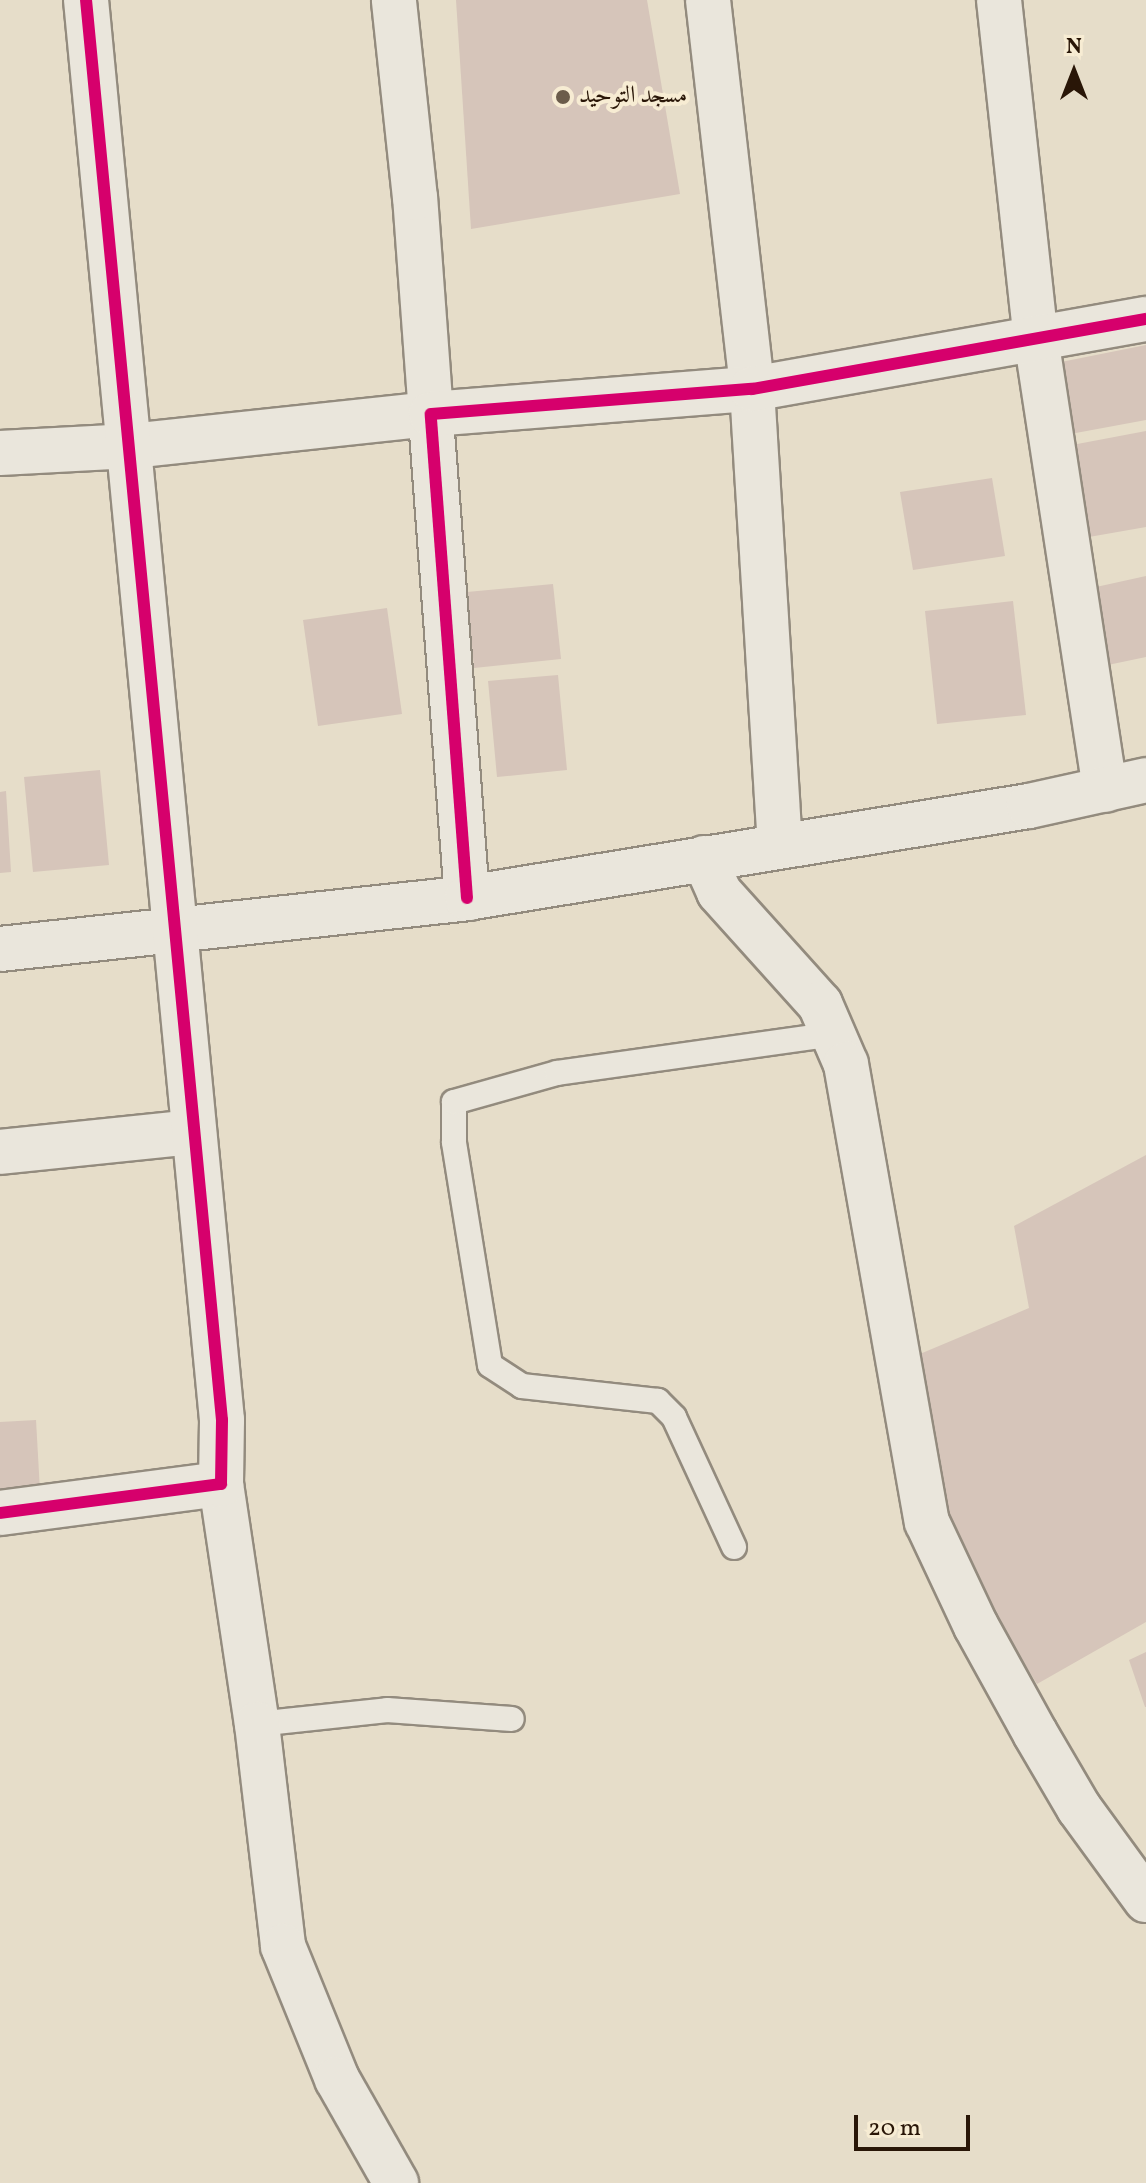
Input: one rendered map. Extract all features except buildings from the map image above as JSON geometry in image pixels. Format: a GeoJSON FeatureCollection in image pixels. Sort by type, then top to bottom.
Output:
{"type":"FeatureCollection","features":[{"type":"Feature","properties":{"kind":"street"},"geometry":{"type":"LineString","coordinates":[[86,0],[222,1420],[221,1484],[257,1724],[283,1946],[337,2079],[396,2183]]}},
{"type":"Feature","properties":{"kind":"street"},"geometry":{"type":"LineString","coordinates":[[394,0],[415,198],[467,898]]}},
{"type":"Feature","properties":{"kind":"street"},"geometry":{"type":"LineString","coordinates":[[708,0],[752,389],[780,844]]}},
{"type":"Feature","properties":{"kind":"street"},"geometry":{"type":"LineString","coordinates":[[0,949],[467,898],[780,844],[1029,806],[1126,785],[1036,338],[999,0]]}},
{"type":"Feature","properties":{"kind":"street"},"geometry":{"type":"LineString","coordinates":[[0,453],[131,446],[431,414],[752,389],[1146,319]]}},
{"type":"Feature","properties":{"kind":"street"},"geometry":{"type":"LineString","coordinates":[[704,858],[719,892],[820,1004],[846,1064],[927,1522],[976,1626],[1035,1733],[1079,1808],[1146,1900]]}},
{"type":"Feature","properties":{"kind":"street"},"geometry":{"type":"LineString","coordinates":[[0,1152],[194,1132]]}},
{"type":"Feature","properties":{"kind":"street"},"geometry":{"type":"LineString","coordinates":[[0,1513],[221,1484]]}},
{"type":"Feature","properties":{"kind":"lane"},"geometry":{"type":"LineString","coordinates":[[734,1547],[674,1417],[658,1401],[522,1386],[490,1365],[454,1142],[454,1102],[557,1073],[834,1034]]}},
{"type":"Feature","properties":{"kind":"lane"},"geometry":{"type":"LineString","coordinates":[[257,1724],[387,1710],[512,1719]]}},
{"type":"Feature","properties":{"kind":"cycle path"},"geometry":{"type":"LineString","coordinates":[[0,1513],[221,1484],[222,1420],[86,0]]}},
{"type":"Feature","properties":{"kind":"cycle path"},"geometry":{"type":"LineString","coordinates":[[467,898],[431,414],[752,389],[1146,319]]}},
{"type":"Feature","properties":{"kind":"place","name":"مسجد التوحيد"},"geometry":{"type":"Point","coordinates":[563,97]}}]}
